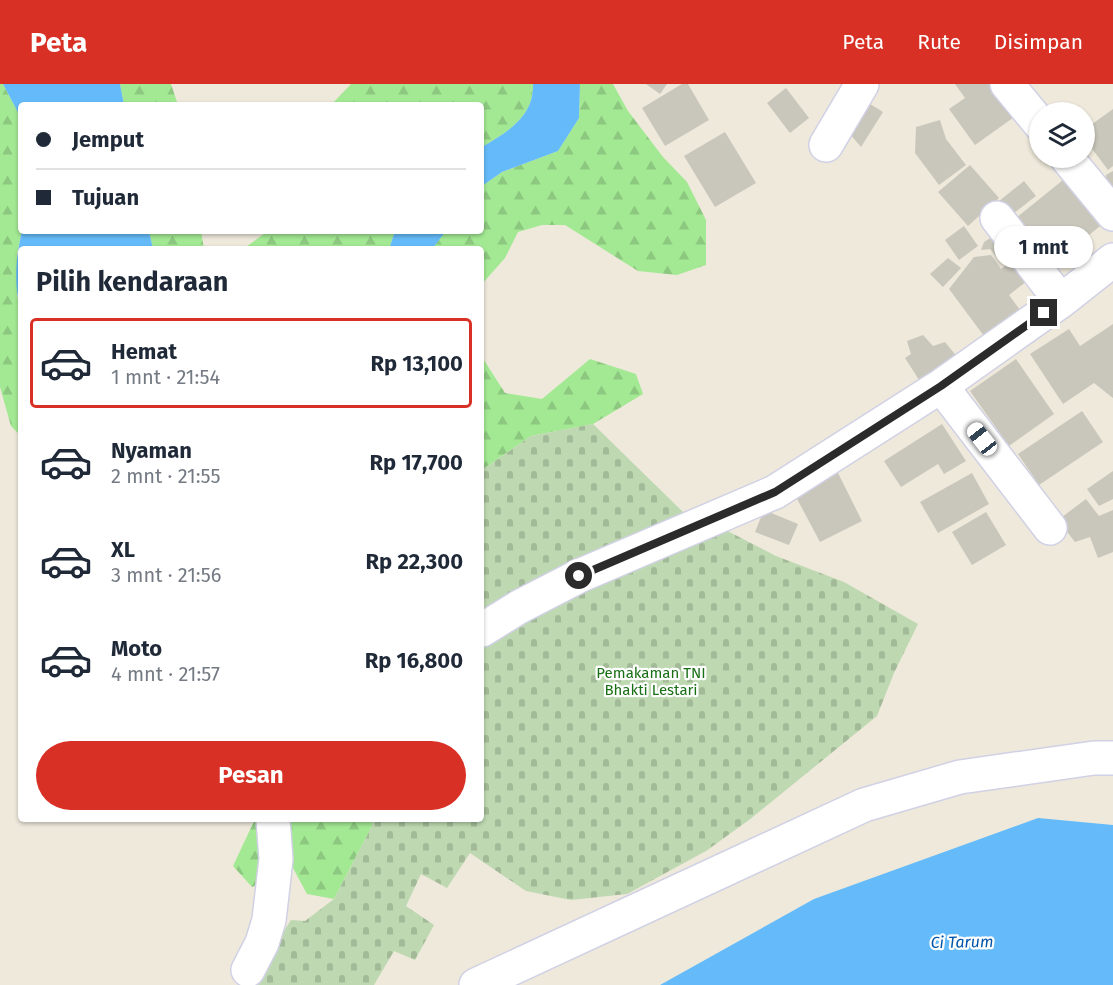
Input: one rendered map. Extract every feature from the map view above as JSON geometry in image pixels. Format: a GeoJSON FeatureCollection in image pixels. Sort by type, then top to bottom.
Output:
{"type":"FeatureCollection","features":[{"type":"Feature","properties":{"kind":"street"},"geometry":{"type":"LineString","coordinates":[[826,145],[862,84]]}},
{"type":"Feature","properties":{"kind":"street"},"geometry":{"type":"LineString","coordinates":[[1007,84],[1029,111]]}},
{"type":"Feature","properties":{"kind":"street"},"geometry":{"type":"LineString","coordinates":[[1075,168],[1113,214]]}},
{"type":"Feature","properties":{"kind":"street"},"geometry":{"type":"LineString","coordinates":[[997,218],[1061,301]]}},
{"type":"Feature","properties":{"kind":"street"},"geometry":{"type":"LineString","coordinates":[[484,629],[519,607],[579,576],[775,492],[941,386],[1061,301],[1110,270]]}},
{"type":"Feature","properties":{"kind":"street"},"geometry":{"type":"LineString","coordinates":[[941,386],[1050,528]]}},
{"type":"Feature","properties":{"kind":"street"},"geometry":{"type":"LineString","coordinates":[[476,985],[864,805],[960,777],[1094,758],[1113,758]]}},
{"type":"Feature","properties":{"kind":"street"},"geometry":{"type":"LineString","coordinates":[[248,970],[262,943],[269,920],[276,859],[273,822]]}},
{"type":"Feature","properties":{"kind":"green space"},"geometry":{"type":"Polygon","coordinates":[[[0,84],[3,84],[18,112],[18,234],[21,234],[17,254],[18,433],[11,426],[0,387],[0,84]]]}},
{"type":"Feature","properties":{"kind":"green space"},"geometry":{"type":"Polygon","coordinates":[[[120,84],[171,84],[177,102],[123,102],[120,84]]]}},
{"type":"Feature","properties":{"kind":"green space"},"geometry":{"type":"Polygon","coordinates":[[[351,84],[533,84],[529,106],[524,114],[509,129],[484,146],[484,102],[334,102],[351,84]]]}},
{"type":"Feature","properties":{"kind":"green space"},"geometry":{"type":"Polygon","coordinates":[[[580,84],[613,84],[628,111],[663,157],[687,182],[706,220],[706,265],[677,275],[638,271],[565,225],[542,225],[518,232],[505,258],[484,282],[484,246],[434,246],[444,234],[484,234],[484,185],[502,172],[558,151],[579,118],[580,84]]]}},
{"type":"Feature","properties":{"kind":"green space"},"geometry":{"type":"Polygon","coordinates":[[[150,234],[202,234],[204,246],[152,246],[150,234]]]}},
{"type":"Feature","properties":{"kind":"green space"},"geometry":{"type":"Polygon","coordinates":[[[264,234],[394,234],[390,246],[247,246],[264,234]]]}},
{"type":"Feature","properties":{"kind":"green space"},"geometry":{"type":"Polygon","coordinates":[[[590,359],[636,374],[643,394],[593,424],[531,436],[484,469],[484,360],[505,393],[542,399],[590,359]]]}},
{"type":"Feature","properties":{"kind":"green space","name":"Pemakaman TNI Bhakti Lestari"},"geometry":{"type":"Polygon","coordinates":[[[593,424],[683,512],[708,521],[776,556],[844,582],[918,624],[894,673],[877,716],[749,820],[706,851],[627,894],[571,900],[526,891],[470,853],[447,888],[421,874],[406,906],[434,925],[415,960],[394,951],[374,985],[250,985],[291,920],[305,921],[334,899],[373,822],[484,822],[484,469],[531,436],[593,424]]]}},
{"type":"Feature","properties":{"kind":"green space"},"geometry":{"type":"Polygon","coordinates":[[[254,822],[373,822],[334,899],[307,894],[293,868],[252,887],[233,866],[254,822]]]}},
{"type":"Feature","properties":{"kind":"water"},"geometry":{"type":"Polygon","coordinates":[[[3,84],[120,84],[123,102],[18,102],[18,112],[3,84]]]}},
{"type":"Feature","properties":{"kind":"water"},"geometry":{"type":"Polygon","coordinates":[[[533,84],[580,84],[579,118],[558,151],[502,172],[484,185],[484,146],[517,122],[529,106],[533,84]]]}},
{"type":"Feature","properties":{"kind":"water"},"geometry":{"type":"Polygon","coordinates":[[[21,234],[150,234],[152,246],[19,246],[21,234]]]}},
{"type":"Feature","properties":{"kind":"water"},"geometry":{"type":"Polygon","coordinates":[[[394,234],[444,234],[434,246],[390,246],[394,234]]]}},
{"type":"Feature","properties":{"kind":"water"},"geometry":{"type":"Polygon","coordinates":[[[18,251],[18,300],[17,290],[18,251]]]}},
{"type":"Feature","properties":{"kind":"water","name":"Ci Tarum"},"geometry":{"type":"Polygon","coordinates":[[[1038,818],[1113,825],[1113,985],[660,985],[814,899],[1038,818]]]}},
{"type":"Feature","properties":{"kind":"building"},"geometry":{"type":"Polygon","coordinates":[[[646,84],[667,84],[660,94],[646,84]]]}},
{"type":"Feature","properties":{"kind":"building"},"geometry":{"type":"Polygon","coordinates":[[[682,84],[688,84],[709,120],[665,146],[642,108],[682,84]]]}},
{"type":"Feature","properties":{"kind":"building"},"geometry":{"type":"Polygon","coordinates":[[[955,84],[995,84],[1017,115],[975,145],[949,109],[965,98],[955,84]]]}},
{"type":"Feature","properties":{"kind":"building"},"geometry":{"type":"Polygon","coordinates":[[[786,88],[809,118],[790,133],[767,103],[786,88]]]}},
{"type":"Feature","properties":{"kind":"building"},"geometry":{"type":"Polygon","coordinates":[[[862,99],[883,112],[861,147],[844,127],[862,99]]]}},
{"type":"Feature","properties":{"kind":"building"},"geometry":{"type":"Polygon","coordinates":[[[1113,109],[1113,166],[1108,170],[1095,153],[1095,122],[1113,109]]]}},
{"type":"Feature","properties":{"kind":"building"},"geometry":{"type":"Polygon","coordinates":[[[940,120],[946,139],[966,165],[939,185],[915,153],[916,127],[940,120]]]}},
{"type":"Feature","properties":{"kind":"building"},"geometry":{"type":"Polygon","coordinates":[[[725,132],[756,183],[715,207],[684,156],[725,132]]]}},
{"type":"Feature","properties":{"kind":"building"},"geometry":{"type":"Polygon","coordinates":[[[970,165],[999,198],[968,226],[938,192],[970,165]]]}},
{"type":"Feature","properties":{"kind":"building"},"geometry":{"type":"Polygon","coordinates":[[[1113,171],[1113,199],[1105,186],[1106,175],[1113,171]]]}},
{"type":"Feature","properties":{"kind":"building"},"geometry":{"type":"Polygon","coordinates":[[[1063,180],[1100,226],[1049,268],[1011,222],[1063,180]]]}},
{"type":"Feature","properties":{"kind":"building"},"geometry":{"type":"Polygon","coordinates":[[[1024,181],[1036,196],[1009,217],[998,202],[1024,181]]]}},
{"type":"Feature","properties":{"kind":"building"},"geometry":{"type":"Polygon","coordinates":[[[964,226],[978,246],[959,260],[945,240],[964,226]]]}},
{"type":"Feature","properties":{"kind":"building"},"geometry":{"type":"Polygon","coordinates":[[[1000,232],[1012,254],[1000,261],[990,249],[981,250],[984,242],[1000,232]]]}},
{"type":"Feature","properties":{"kind":"building"},"geometry":{"type":"Polygon","coordinates":[[[991,255],[1001,269],[1016,258],[1031,278],[1009,295],[1020,310],[984,336],[949,289],[974,257],[991,255]]]}},
{"type":"Feature","properties":{"kind":"building"},"geometry":{"type":"Polygon","coordinates":[[[948,258],[961,268],[943,287],[930,274],[948,258]]]}},
{"type":"Feature","properties":{"kind":"building"},"geometry":{"type":"Polygon","coordinates":[[[1113,324],[1113,398],[1094,383],[1063,404],[1030,354],[1069,329],[1080,346],[1113,324]]]}},
{"type":"Feature","properties":{"kind":"building"},"geometry":{"type":"Polygon","coordinates":[[[923,335],[933,346],[945,342],[958,358],[921,383],[905,358],[911,354],[907,341],[923,335]]]}},
{"type":"Feature","properties":{"kind":"building"},"geometry":{"type":"Polygon","coordinates":[[[1016,359],[1054,414],[1009,446],[970,391],[1016,359]]]}},
{"type":"Feature","properties":{"kind":"building"},"geometry":{"type":"Polygon","coordinates":[[[1082,411],[1103,442],[1039,485],[1018,454],[1082,411]]]}},
{"type":"Feature","properties":{"kind":"building"},"geometry":{"type":"Polygon","coordinates":[[[942,424],[966,461],[944,474],[938,464],[901,487],[884,461],[942,424]]]}},
{"type":"Feature","properties":{"kind":"building"},"geometry":{"type":"Polygon","coordinates":[[[1113,471],[1113,499],[1099,506],[1087,489],[1113,471]]]}},
{"type":"Feature","properties":{"kind":"building"},"geometry":{"type":"Polygon","coordinates":[[[838,473],[862,521],[820,542],[795,495],[838,473]]]}},
{"type":"Feature","properties":{"kind":"building"},"geometry":{"type":"Polygon","coordinates":[[[972,473],[989,504],[938,533],[920,502],[972,473]]]}},
{"type":"Feature","properties":{"kind":"building"},"geometry":{"type":"Polygon","coordinates":[[[1086,499],[1099,516],[1113,510],[1113,552],[1098,558],[1090,537],[1075,542],[1058,520],[1086,499]]]}},
{"type":"Feature","properties":{"kind":"building"},"geometry":{"type":"Polygon","coordinates":[[[764,510],[798,524],[789,545],[755,532],[764,510]]]}},
{"type":"Feature","properties":{"kind":"building"},"geometry":{"type":"Polygon","coordinates":[[[986,512],[1006,545],[972,565],[952,532],[986,512]]]}},
{"type":"Feature","properties":{"kind":"route"},"geometry":{"type":"LineString","coordinates":[[579,576],[775,492],[941,386],[1044,313]]}}]}
